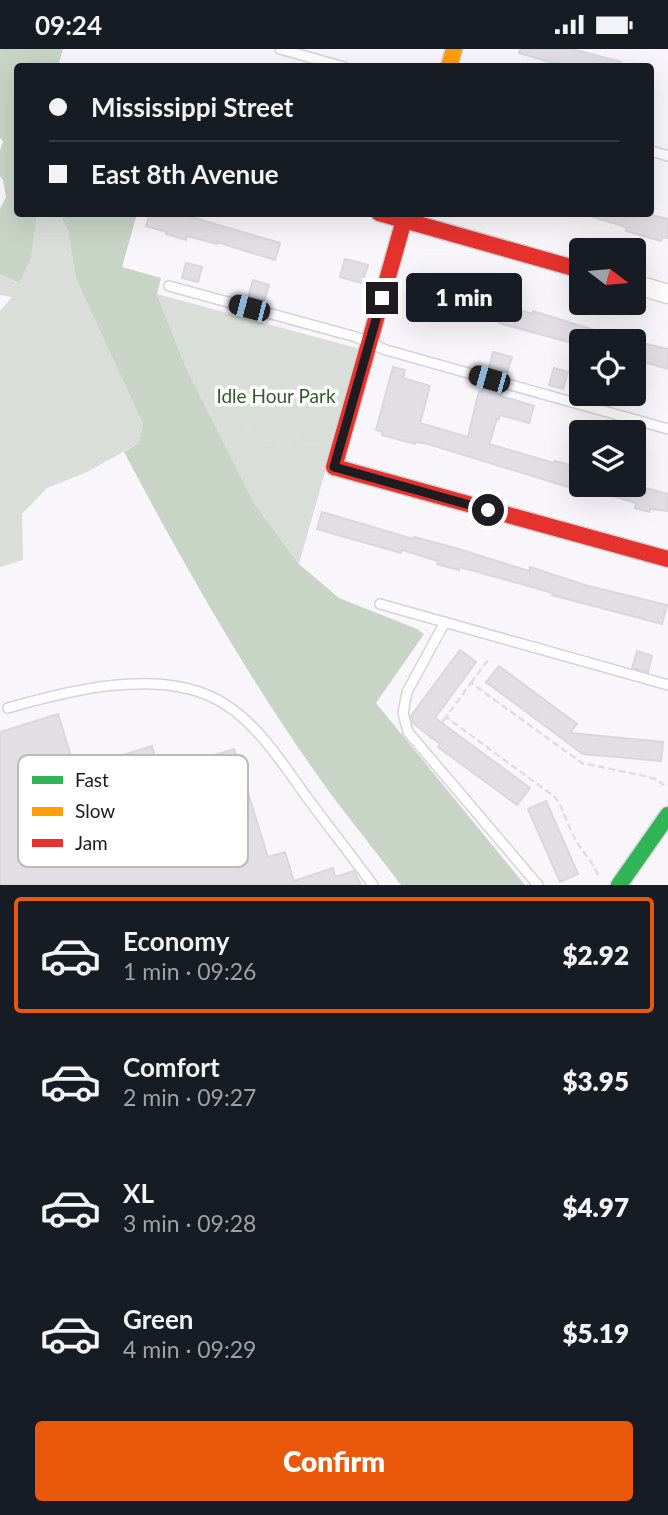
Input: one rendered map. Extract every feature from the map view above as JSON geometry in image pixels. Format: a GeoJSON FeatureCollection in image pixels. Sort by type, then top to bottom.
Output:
{"type":"FeatureCollection","features":[{"type":"Feature","properties":{"kind":"street"},"geometry":{"type":"LineString","coordinates":[[569,266],[405,217],[334,467],[668,559]]}},
{"type":"Feature","properties":{"kind":"street"},"geometry":{"type":"LineString","coordinates":[[646,288],[668,294]]}},
{"type":"Feature","properties":{"kind":"street"},"geometry":{"type":"LineString","coordinates":[[619,885],[668,815]]}},
{"type":"Feature","properties":{"kind":"lane"},"geometry":{"type":"LineString","coordinates":[[281,49],[330,63]]}},
{"type":"Feature","properties":{"kind":"lane"},"geometry":{"type":"LineString","coordinates":[[169,286],[356,337],[386,350],[668,429]]}},
{"type":"Feature","properties":{"kind":"lane"},"geometry":{"type":"LineString","coordinates":[[380,604],[668,685]]}},
{"type":"Feature","properties":{"kind":"lane"},"geometry":{"type":"LineString","coordinates":[[445,622],[407,692],[403,713],[408,732],[538,885]]}},
{"type":"Feature","properties":{"kind":"lane"},"geometry":{"type":"LineString","coordinates":[[8,708],[84,690],[149,684],[196,691],[212,697],[230,707],[264,740],[373,885]]}},
{"type":"Feature","properties":{"kind":"path"},"geometry":{"type":"LineString","coordinates":[[243,419],[251,433],[281,444],[295,439],[319,446],[321,440]]}},
{"type":"Feature","properties":{"kind":"path"},"geometry":{"type":"LineString","coordinates":[[430,739],[488,660]]}},
{"type":"Feature","properties":{"kind":"path"},"geometry":{"type":"LineString","coordinates":[[471,683],[582,763],[655,779],[664,785]]}},
{"type":"Feature","properties":{"kind":"path"},"geometry":{"type":"LineString","coordinates":[[446,717],[555,797],[576,841],[595,866],[598,875]]}},
{"type":"Feature","properties":{"kind":"green space"},"geometry":{"type":"Polygon","coordinates":[[[0,49],[63,49],[59,63],[14,63],[14,217],[37,217],[31,258],[19,283],[0,274],[0,209],[6,197],[0,176],[0,150],[3,141],[0,138],[0,49]]]}},
{"type":"Feature","properties":{"kind":"green space"},"geometry":{"type":"Polygon","coordinates":[[[37,217],[61,217],[68,231],[76,279],[143,424],[139,443],[87,472],[47,488],[22,514],[23,560],[0,567],[0,311],[12,297],[0,295],[0,274],[18,283],[31,258],[37,217]]]}},
{"type":"Feature","properties":{"kind":"green space"},"geometry":{"type":"Polygon","coordinates":[[[61,217],[136,217],[122,267],[161,278],[157,294],[186,368],[254,503],[299,564],[339,598],[424,634],[376,703],[525,885],[401,885],[301,752],[221,626],[124,452],[139,443],[143,424],[76,279],[68,231],[61,217]]]}},
{"type":"Feature","properties":{"kind":"green space","name":"Idle Hour Park"},"geometry":{"type":"Polygon","coordinates":[[[157,294],[360,349],[299,564],[254,503],[186,368],[157,294]]]}},
{"type":"Feature","properties":{"kind":"building"},"geometry":{"type":"Polygon","coordinates":[[[520,49],[572,49],[621,62],[553,63],[519,53],[520,49]]]}},
{"type":"Feature","properties":{"kind":"building"},"geometry":{"type":"Polygon","coordinates":[[[654,216],[668,219],[668,238],[662,237],[661,241],[626,231],[627,228],[593,217],[654,216]]]}},
{"type":"Feature","properties":{"kind":"building"},"geometry":{"type":"Polygon","coordinates":[[[149,217],[192,217],[280,243],[275,260],[217,242],[187,236],[186,240],[146,226],[149,217]]]}},
{"type":"Feature","properties":{"kind":"building"},"geometry":{"type":"Polygon","coordinates":[[[345,259],[368,265],[362,283],[340,277],[345,259]]]}},
{"type":"Feature","properties":{"kind":"building"},"geometry":{"type":"Polygon","coordinates":[[[186,263],[202,267],[198,282],[182,278],[186,263]]]}},
{"type":"Feature","properties":{"kind":"building"},"geometry":{"type":"Polygon","coordinates":[[[253,280],[269,285],[264,301],[248,297],[253,280]]]}},
{"type":"Feature","properties":{"kind":"building"},"geometry":{"type":"Polygon","coordinates":[[[418,280],[439,286],[434,304],[413,298],[418,280]]]}},
{"type":"Feature","properties":{"kind":"building"},"geometry":{"type":"Polygon","coordinates":[[[505,305],[591,329],[569,329],[569,342],[499,323],[505,305]]]}},
{"type":"Feature","properties":{"kind":"building"},"geometry":{"type":"Polygon","coordinates":[[[646,344],[668,349],[668,369],[646,363],[646,344]]]}},
{"type":"Feature","properties":{"kind":"building"},"geometry":{"type":"Polygon","coordinates":[[[493,352],[512,357],[506,376],[488,371],[493,352]]]}},
{"type":"Feature","properties":{"kind":"building"},"geometry":{"type":"Polygon","coordinates":[[[393,367],[405,370],[403,378],[430,386],[420,423],[468,437],[479,391],[482,392],[484,385],[503,390],[501,396],[534,406],[529,423],[500,415],[489,444],[569,465],[569,487],[428,444],[415,444],[382,435],[383,432],[376,430],[393,367]]]}},
{"type":"Feature","properties":{"kind":"building"},"geometry":{"type":"Polygon","coordinates":[[[554,368],[568,372],[563,389],[549,385],[554,368]]]}},
{"type":"Feature","properties":{"kind":"building"},"geometry":{"type":"Polygon","coordinates":[[[646,488],[668,494],[668,511],[650,509],[649,512],[635,508],[636,503],[616,497],[646,497],[646,488]]]}},
{"type":"Feature","properties":{"kind":"building"},"geometry":{"type":"Polygon","coordinates":[[[322,512],[529,571],[530,567],[588,586],[667,605],[662,624],[460,567],[459,570],[437,564],[438,561],[402,550],[401,553],[317,529],[322,512]]]}},
{"type":"Feature","properties":{"kind":"building"},"geometry":{"type":"Polygon","coordinates":[[[460,650],[476,662],[435,718],[530,788],[517,805],[438,747],[440,744],[413,723],[411,716],[460,650]]]}},
{"type":"Feature","properties":{"kind":"building"},"geometry":{"type":"Polygon","coordinates":[[[637,651],[652,656],[648,672],[632,668],[637,651]]]}},
{"type":"Feature","properties":{"kind":"building"},"geometry":{"type":"Polygon","coordinates":[[[499,666],[577,724],[570,733],[663,742],[661,761],[583,754],[486,682],[499,666]]]}},
{"type":"Feature","properties":{"kind":"building"},"geometry":{"type":"Polygon","coordinates":[[[58,714],[70,755],[18,755],[18,867],[248,867],[248,793],[268,857],[285,852],[294,881],[333,868],[335,877],[354,871],[361,885],[0,885],[0,732],[58,714]]]}},
{"type":"Feature","properties":{"kind":"building"},"geometry":{"type":"Polygon","coordinates":[[[152,746],[155,755],[123,755],[152,746]]]}},
{"type":"Feature","properties":{"kind":"building"},"geometry":{"type":"Polygon","coordinates":[[[234,749],[236,755],[215,755],[234,749]]]}},
{"type":"Feature","properties":{"kind":"building"},"geometry":{"type":"Polygon","coordinates":[[[546,801],[578,874],[560,882],[528,809],[546,801]]]}},
{"type":"Feature","properties":{"kind":"traffic: fast"},"geometry":{"type":"LineString","coordinates":[[619,885],[668,815]]}},
{"type":"Feature","properties":{"kind":"traffic: slow"},"geometry":{"type":"LineString","coordinates":[[450,63],[454,49]]}},
{"type":"Feature","properties":{"kind":"traffic: jam"},"geometry":{"type":"LineString","coordinates":[[393,217],[569,267]]}},
{"type":"Feature","properties":{"kind":"traffic: jam"},"geometry":{"type":"LineString","coordinates":[[405,217],[334,467],[668,559]]}},
{"type":"Feature","properties":{"kind":"route"},"geometry":{"type":"LineString","coordinates":[[382,298],[334,467],[488,510]]}}]}
